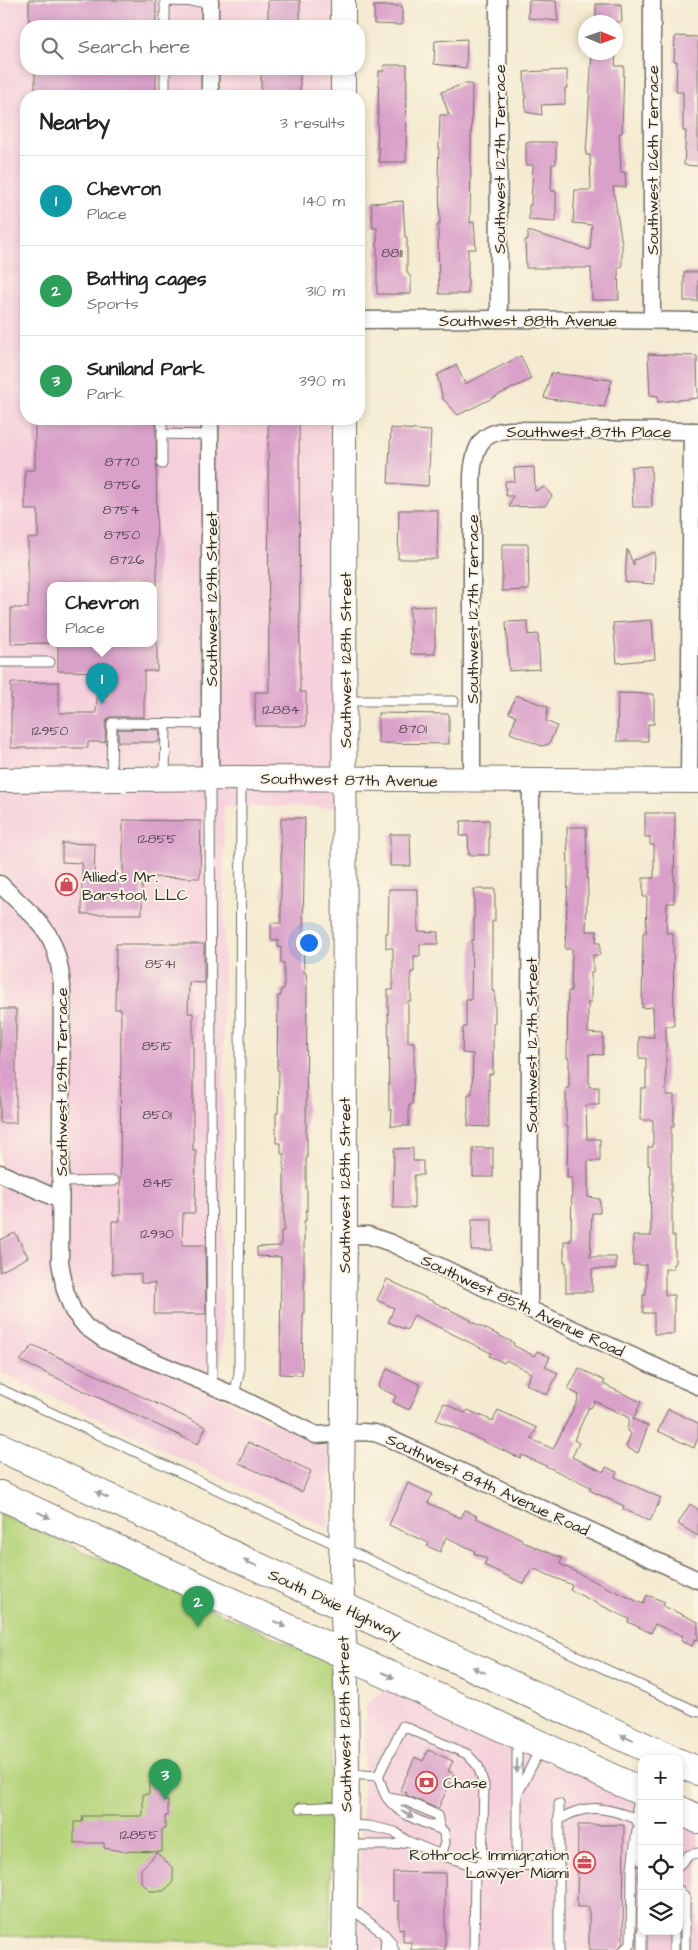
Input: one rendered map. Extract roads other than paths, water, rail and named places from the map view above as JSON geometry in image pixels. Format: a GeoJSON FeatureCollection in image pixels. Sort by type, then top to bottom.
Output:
{"type":"FeatureCollection","features":[{"type":"Feature","properties":{"kind":"highway","name":"South Dixie Highway"},"geometry":{"type":"LineString","coordinates":[[0,1447],[662,1755]]}},
{"type":"Feature","properties":{"kind":"highway"},"geometry":{"type":"LineString","coordinates":[[0,1494],[638,1792]]}},
{"type":"Feature","properties":{"kind":"highway"},"geometry":{"type":"LineString","coordinates":[[683,1765],[698,1771]]}},
{"type":"Feature","properties":{"kind":"highway"},"geometry":{"type":"LineString","coordinates":[[683,1812],[698,1818]]}},
{"type":"Feature","properties":{"kind":"street"},"geometry":{"type":"LineString","coordinates":[[343,0],[343,20]]}},
{"type":"Feature","properties":{"kind":"street","name":"Southwest 127th Terrace"},"geometry":{"type":"LineString","coordinates":[[498,0],[499,319]]}},
{"type":"Feature","properties":{"kind":"street","name":"Southwest 126th Terrace"},"geometry":{"type":"LineString","coordinates":[[652,0],[652,320]]}},
{"type":"Feature","properties":{"kind":"street"},"geometry":{"type":"LineString","coordinates":[[210,1],[210,20]]}},
{"type":"Feature","properties":{"kind":"street"},"geometry":{"type":"LineString","coordinates":[[210,75],[210,90]]}},
{"type":"Feature","properties":{"kind":"street"},"geometry":{"type":"LineString","coordinates":[[343,75],[343,90]]}},
{"type":"Feature","properties":{"kind":"street","name":"Southwest 88th Avenue"},"geometry":{"type":"LineString","coordinates":[[365,320],[698,321]]}},
{"type":"Feature","properties":{"kind":"street","name":"Southwest 129th Street"},"geometry":{"type":"LineString","coordinates":[[210,425],[210,778]]}},
{"type":"Feature","properties":{"kind":"street","name":"Southwest 128th Street"},"geometry":{"type":"LineString","coordinates":[[344,425],[345,1235],[341,1606],[346,1684],[348,1774],[344,1950]]}},
{"type":"Feature","properties":{"kind":"street","name":"Southwest 87th Place"},"geometry":{"type":"LineString","coordinates":[[482,439],[491,433],[511,430],[695,431]]}},
{"type":"Feature","properties":{"kind":"street"},"geometry":{"type":"LineString","coordinates":[[694,781],[695,431]]}},
{"type":"Feature","properties":{"kind":"street","name":"Southwest 127th Terrace"},"geometry":{"type":"LineString","coordinates":[[472,780],[472,476],[474,459],[482,439]]}},
{"type":"Feature","properties":{"kind":"street","name":"Southwest 87th Avenue"},"geometry":{"type":"LineString","coordinates":[[0,780],[345,778],[694,781]]}},
{"type":"Feature","properties":{"kind":"street","name":"Southwest 127th Street"},"geometry":{"type":"LineString","coordinates":[[530,1309],[531,780]]}},
{"type":"Feature","properties":{"kind":"street","name":"Southwest 129th Terrace"},"geometry":{"type":"LineString","coordinates":[[0,884],[42,925],[54,945],[59,961],[62,986],[60,1262],[68,1301]]}},
{"type":"Feature","properties":{"kind":"street"},"geometry":{"type":"LineString","coordinates":[[0,1173],[60,1200]]}},
{"type":"Feature","properties":{"kind":"street","name":"Southwest 85th Avenue Road"},"geometry":{"type":"LineString","coordinates":[[345,1235],[366,1235],[391,1243],[698,1386]]}},
{"type":"Feature","properties":{"kind":"street","name":"Southwest 84th Avenue Road"},"geometry":{"type":"LineString","coordinates":[[68,1301],[79,1319],[94,1334],[120,1348],[234,1395],[316,1436],[342,1433],[375,1433],[698,1580]]}},
{"type":"Feature","properties":{"kind":"lane"},"geometry":{"type":"LineString","coordinates":[[165,20],[165,1],[210,1]]}},
{"type":"Feature","properties":{"kind":"lane"},"geometry":{"type":"LineString","coordinates":[[165,75],[165,90]]}},
{"type":"Feature","properties":{"kind":"lane"},"geometry":{"type":"LineString","coordinates":[[162,425],[162,464]]}},
{"type":"Feature","properties":{"kind":"lane"},"geometry":{"type":"LineString","coordinates":[[162,434],[210,435]]}},
{"type":"Feature","properties":{"kind":"lane"},"geometry":{"type":"LineString","coordinates":[[0,662],[50,662]]}},
{"type":"Feature","properties":{"kind":"lane"},"geometry":{"type":"LineString","coordinates":[[345,701],[454,701]]}},
{"type":"Feature","properties":{"kind":"lane"},"geometry":{"type":"LineString","coordinates":[[111,778],[112,724],[211,724]]}},
{"type":"Feature","properties":{"kind":"lane"},"geometry":{"type":"LineString","coordinates":[[165,778],[166,724]]}},
{"type":"Feature","properties":{"kind":"lane"},"geometry":{"type":"LineString","coordinates":[[210,778],[212,1387]]}},
{"type":"Feature","properties":{"kind":"lane"},"geometry":{"type":"LineString","coordinates":[[234,1395],[239,1374],[241,778]]}},
{"type":"Feature","properties":{"kind":"lane"},"geometry":{"type":"LineString","coordinates":[[60,1182],[114,1181]]}},
{"type":"Feature","properties":{"kind":"lane"},"geometry":{"type":"LineString","coordinates":[[0,1389],[698,1712]]}},
{"type":"Feature","properties":{"kind":"lane"},"geometry":{"type":"LineString","coordinates":[[378,1776],[403,1726],[467,1754],[478,1766],[484,1785],[474,1950]]}},
{"type":"Feature","properties":{"kind":"lane"},"geometry":{"type":"LineString","coordinates":[[517,1735],[517,1866]]}},
{"type":"Feature","properties":{"kind":"lane"},"geometry":{"type":"LineString","coordinates":[[517,1796],[542,1747]]}},
{"type":"Feature","properties":{"kind":"lane"},"geometry":{"type":"LineString","coordinates":[[348,1774],[378,1776]]}},
{"type":"Feature","properties":{"kind":"lane"},"geometry":{"type":"LineString","coordinates":[[378,1776],[388,1798],[406,1814],[444,1832],[445,1838],[441,1855]]}},
{"type":"Feature","properties":{"kind":"lane"},"geometry":{"type":"LineString","coordinates":[[628,1947],[632,1868],[637,1830],[637,1808],[640,1800]]}},
{"type":"Feature","properties":{"kind":"lane"},"geometry":{"type":"LineString","coordinates":[[559,1804],[559,1950]]}},
{"type":"Feature","properties":{"kind":"lane"},"geometry":{"type":"LineString","coordinates":[[300,1808],[393,1845],[407,1841]]}},
{"type":"Feature","properties":{"kind":"lane"},"geometry":{"type":"LineString","coordinates":[[558,1820],[572,1812],[600,1809],[615,1811],[637,1819]]}},
{"type":"Feature","properties":{"kind":"lane"},"geometry":{"type":"LineString","coordinates":[[346,1826],[383,1828],[394,1832],[407,1841],[441,1855],[478,1866],[559,1866]]}},
{"type":"Feature","properties":{"kind":"lane"},"geometry":{"type":"LineString","coordinates":[[637,1830],[639,1845]]}},
{"type":"Feature","properties":{"kind":"lane"},"geometry":{"type":"LineString","coordinates":[[683,1861],[689,1855],[698,1853]]}},
{"type":"Feature","properties":{"kind":"lane"},"geometry":{"type":"LineString","coordinates":[[683,1895],[685,1898],[685,1950]]}},
{"type":"Feature","properties":{"kind":"lane"},"geometry":{"type":"LineString","coordinates":[[344,1903],[383,1933],[391,1942],[394,1950]]}},
{"type":"Feature","properties":{"kind":"lane"},"geometry":{"type":"LineString","coordinates":[[383,1933],[386,1938],[385,1950]]}},
{"type":"Feature","properties":{"kind":"lane"},"geometry":{"type":"LineString","coordinates":[[642,1935],[642,1950]]}},
{"type":"Feature","properties":{"kind":"lane"},"geometry":{"type":"LineString","coordinates":[[674,1935],[674,1950]]}},
{"type":"Feature","properties":{"kind":"place","name":"Chevron"},"geometry":{"type":"Point","coordinates":[102,704]}},
{"type":"Feature","properties":{"kind":"place","name":"Allied's Mr. Barstool, LLC"},"geometry":{"type":"Point","coordinates":[66,885]}},
{"type":"Feature","properties":{"kind":"place","name":"Batting cages"},"geometry":{"type":"Point","coordinates":[198,1627]}},
{"type":"Feature","properties":{"kind":"place","name":"Chase"},"geometry":{"type":"Point","coordinates":[427,1782]}},
{"type":"Feature","properties":{"kind":"place","name":"Suniland Park"},"geometry":{"type":"Point","coordinates":[165,1800]}},
{"type":"Feature","properties":{"kind":"place","name":"Rothrock Immigration Lawyer Miami"},"geometry":{"type":"Point","coordinates":[585,1863]}}]}
